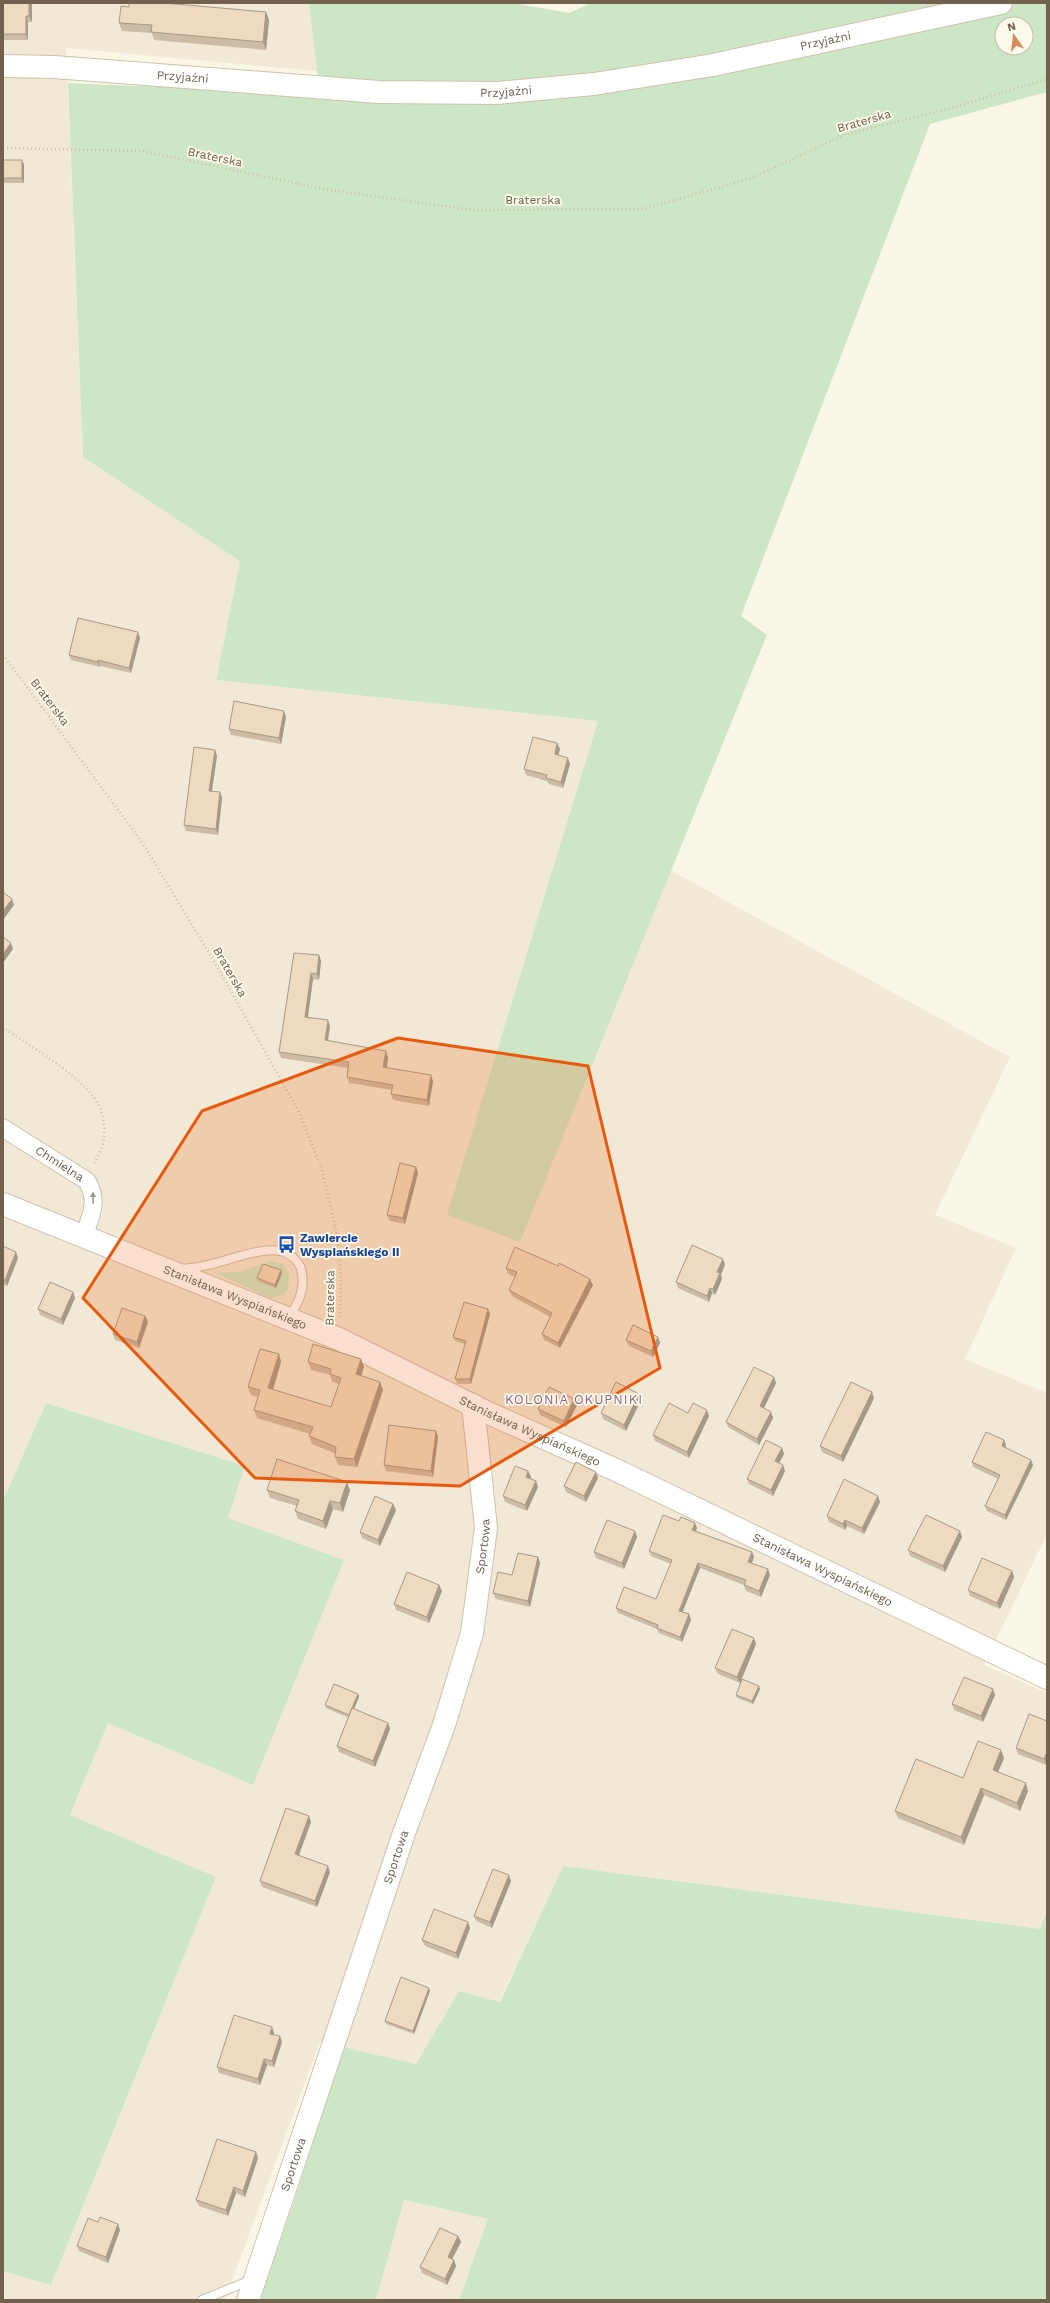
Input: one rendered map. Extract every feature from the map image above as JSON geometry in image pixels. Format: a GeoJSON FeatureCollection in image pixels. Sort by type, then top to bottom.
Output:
{"type":"FeatureCollection","features":[{"type":"Feature","properties":{"kind":"street","name":"Przyjaźni"},"geometry":{"type":"LineString","coordinates":[[3,66],[54,67],[379,92],[496,93],[594,84],[713,65],[1001,3]]}},
{"type":"Feature","properties":{"kind":"street","name":"Chmielna"},"geometry":{"type":"LineString","coordinates":[[3,1128],[87,1181],[94,1192],[94,1208],[84,1236]]}},
{"type":"Feature","properties":{"kind":"street","name":"Stanisława Wyspiańskiego"},"geometry":{"type":"LineString","coordinates":[[3,1204],[339,1339],[473,1405],[616,1470],[1047,1678]]}},
{"type":"Feature","properties":{"kind":"street","name":"Sportowa"},"geometry":{"type":"LineString","coordinates":[[248,2300],[402,1841],[444,1725],[472,1633],[486,1528],[473,1405]]}},
{"type":"Feature","properties":{"kind":"lane"},"geometry":{"type":"LineString","coordinates":[[170,1270],[202,1266],[268,1250],[282,1251],[292,1257],[300,1266],[304,1280],[302,1295],[288,1318]]}},
{"type":"Feature","properties":{"kind":"lane"},"geometry":{"type":"LineString","coordinates":[[202,2300],[255,2278]]}},
{"type":"Feature","properties":{"kind":"path","name":"Braterska"},"geometry":{"type":"LineString","coordinates":[[3,148],[142,151],[324,189],[472,210],[643,209],[752,178],[844,135],[948,109],[1047,79]]}},
{"type":"Feature","properties":{"kind":"path","name":"Braterska"},"geometry":{"type":"LineString","coordinates":[[3,655],[142,842],[215,964],[299,1112],[321,1167],[336,1229],[341,1276],[339,1339]]}},
{"type":"Feature","properties":{"kind":"path"},"geometry":{"type":"LineString","coordinates":[[3,1027],[83,1085],[98,1104],[104,1122],[103,1143],[87,1181]]}},
{"type":"Feature","properties":{"kind":"highlighted area"},"geometry":{"type":"Polygon","coordinates":[[[398,1038],[588,1066],[660,1368],[460,1486],[255,1478],[83,1298],[202,1111],[398,1038]]]}},
{"type":"Feature","properties":{"kind":"shaded area"},"geometry":{"type":"Polygon","coordinates":[[[3,3],[309,3],[317,71],[66,48],[83,457],[240,561],[216,680],[598,721],[448,1215],[520,1242],[670,870],[1010,1057],[935,1215],[1016,1248],[965,1359],[1047,1393],[1047,1534],[984,1665],[1047,1693],[1047,1911],[1040,1929],[563,1866],[499,2002],[459,1991],[416,2064],[320,2042],[225,2300],[3,2300],[3,2271],[51,2285],[216,1877],[70,1815],[108,1723],[253,1785],[228,1518],[245,1466],[47,1403],[3,1501],[3,3]]]}},
{"type":"Feature","properties":{"kind":"shaded area"},"geometry":{"type":"Polygon","coordinates":[[[403,2200],[488,2219],[459,2300],[376,2300],[403,2200]]]}},
{"type":"Feature","properties":{"kind":"green space"},"geometry":{"type":"Polygon","coordinates":[[[309,3],[513,3],[569,13],[591,3],[1047,3],[1047,92],[930,124],[741,616],[767,635],[520,1242],[447,1215],[598,721],[216,680],[240,561],[83,457],[68,83],[133,86],[319,88],[309,3]]]}},
{"type":"Feature","properties":{"kind":"green space"},"geometry":{"type":"Polygon","coordinates":[[[271,1261],[283,1264],[289,1275],[288,1289],[284,1294],[270,1298],[216,1273],[238,1272],[271,1261]]]}},
{"type":"Feature","properties":{"kind":"green space"},"geometry":{"type":"Polygon","coordinates":[[[46,1403],[245,1466],[228,1518],[344,1560],[253,1785],[108,1723],[70,1815],[216,1877],[51,2285],[3,2271],[3,1501],[46,1403]]]}},
{"type":"Feature","properties":{"kind":"green space"},"geometry":{"type":"Polygon","coordinates":[[[563,1866],[1040,1929],[1047,1911],[1047,2300],[459,2300],[488,2219],[404,2200],[376,2300],[260,2300],[297,2193],[342,2047],[416,2064],[459,1991],[500,2002],[563,1866]]]}},
{"type":"Feature","properties":{"kind":"building"},"geometry":{"type":"Polygon","coordinates":[[[3,3],[29,3],[29,16],[26,16],[26,34],[3,34],[3,3]]]}},
{"type":"Feature","properties":{"kind":"building"},"geometry":{"type":"Polygon","coordinates":[[[129,3],[164,3],[266,12],[263,42],[151,32],[152,25],[119,23],[121,6],[129,7],[129,3]]]}},
{"type":"Feature","properties":{"kind":"building"},"geometry":{"type":"Polygon","coordinates":[[[3,160],[22,160],[22,178],[3,178],[3,160]]]}},
{"type":"Feature","properties":{"kind":"building"},"geometry":{"type":"Polygon","coordinates":[[[78,618],[138,632],[129,668],[98,660],[98,662],[69,655],[78,618]]]}},
{"type":"Feature","properties":{"kind":"building"},"geometry":{"type":"Polygon","coordinates":[[[234,701],[284,711],[279,738],[229,729],[234,701]]]}},
{"type":"Feature","properties":{"kind":"building"},"geometry":{"type":"Polygon","coordinates":[[[533,737],[557,743],[555,754],[568,758],[561,782],[546,778],[547,775],[524,769],[533,737]]]}},
{"type":"Feature","properties":{"kind":"building"},"geometry":{"type":"Polygon","coordinates":[[[194,747],[215,750],[209,791],[220,792],[216,829],[184,825],[194,747]]]}},
{"type":"Feature","properties":{"kind":"building"},"geometry":{"type":"Polygon","coordinates":[[[3,892],[12,899],[3,911],[3,892]]]}},
{"type":"Feature","properties":{"kind":"building"},"geometry":{"type":"Polygon","coordinates":[[[3,937],[11,943],[3,954],[3,937]]]}},
{"type":"Feature","properties":{"kind":"building"},"geometry":{"type":"Polygon","coordinates":[[[294,953],[319,955],[317,974],[311,973],[305,1017],[328,1020],[325,1040],[386,1051],[383,1067],[431,1075],[427,1100],[391,1094],[393,1085],[347,1077],[349,1062],[279,1052],[294,953]]]}},
{"type":"Feature","properties":{"kind":"building"},"geometry":{"type":"Polygon","coordinates":[[[400,1163],[416,1167],[403,1218],[387,1215],[400,1163]]]}},
{"type":"Feature","properties":{"kind":"building"},"geometry":{"type":"Polygon","coordinates":[[[692,1245],[723,1259],[717,1272],[720,1273],[713,1289],[710,1288],[707,1296],[676,1282],[692,1245]]]}},
{"type":"Feature","properties":{"kind":"building"},"geometry":{"type":"Polygon","coordinates":[[[3,1246],[16,1252],[5,1280],[3,1279],[3,1246]]]}},
{"type":"Feature","properties":{"kind":"building"},"geometry":{"type":"Polygon","coordinates":[[[515,1247],[558,1266],[559,1263],[590,1279],[558,1343],[542,1334],[552,1313],[509,1290],[517,1272],[506,1268],[515,1247]]]}},
{"type":"Feature","properties":{"kind":"building"},"geometry":{"type":"Polygon","coordinates":[[[263,1264],[281,1270],[275,1285],[257,1278],[263,1264]]]}},
{"type":"Feature","properties":{"kind":"building"},"geometry":{"type":"Polygon","coordinates":[[[50,1282],[73,1292],[61,1319],[38,1309],[50,1282]]]}},
{"type":"Feature","properties":{"kind":"building"},"geometry":{"type":"Polygon","coordinates":[[[464,1302],[488,1309],[470,1379],[455,1379],[466,1341],[453,1337],[464,1302]]]}},
{"type":"Feature","properties":{"kind":"building"},"geometry":{"type":"Polygon","coordinates":[[[122,1308],[145,1316],[137,1342],[113,1334],[122,1308]]]}},
{"type":"Feature","properties":{"kind":"building"},"geometry":{"type":"Polygon","coordinates":[[[633,1325],[658,1337],[651,1351],[626,1340],[633,1325]]]}},
{"type":"Feature","properties":{"kind":"building"},"geometry":{"type":"Polygon","coordinates":[[[313,1344],[361,1359],[356,1374],[380,1382],[354,1459],[335,1457],[336,1447],[309,1436],[313,1427],[254,1410],[260,1390],[248,1387],[260,1349],[279,1354],[268,1388],[331,1407],[341,1378],[330,1374],[331,1369],[308,1362],[313,1344]]]}},
{"type":"Feature","properties":{"kind":"building"},"geometry":{"type":"Polygon","coordinates":[[[754,1367],[774,1377],[760,1406],[771,1412],[757,1439],[726,1422],[754,1367]]]}},
{"type":"Feature","properties":{"kind":"building"},"geometry":{"type":"Polygon","coordinates":[[[616,1382],[639,1394],[624,1425],[601,1413],[616,1382]]]}},
{"type":"Feature","properties":{"kind":"building"},"geometry":{"type":"Polygon","coordinates":[[[851,1382],[872,1392],[841,1456],[820,1446],[851,1382]]]}},
{"type":"Feature","properties":{"kind":"building"},"geometry":{"type":"Polygon","coordinates":[[[549,1387],[574,1399],[564,1421],[538,1409],[549,1387]]]}},
{"type":"Feature","properties":{"kind":"building"},"geometry":{"type":"Polygon","coordinates":[[[669,1403],[688,1413],[693,1403],[707,1410],[687,1452],[653,1435],[669,1403]]]}},
{"type":"Feature","properties":{"kind":"building"},"geometry":{"type":"Polygon","coordinates":[[[389,1425],[436,1431],[431,1471],[384,1465],[389,1425]]]}},
{"type":"Feature","properties":{"kind":"building"},"geometry":{"type":"Polygon","coordinates":[[[986,1432],[1004,1440],[1002,1446],[1031,1460],[1005,1515],[985,1506],[1000,1475],[972,1462],[986,1432]]]}},
{"type":"Feature","properties":{"kind":"building"},"geometry":{"type":"Polygon","coordinates":[[[766,1440],[782,1448],[775,1461],[783,1465],[771,1490],[747,1479],[766,1440]]]}},
{"type":"Feature","properties":{"kind":"building"},"geometry":{"type":"Polygon","coordinates":[[[277,1459],[347,1482],[340,1503],[330,1501],[323,1521],[295,1511],[299,1500],[267,1490],[277,1459]]]}},
{"type":"Feature","properties":{"kind":"building"},"geometry":{"type":"Polygon","coordinates":[[[576,1462],[596,1472],[584,1496],[564,1486],[576,1462]]]}},
{"type":"Feature","properties":{"kind":"building"},"geometry":{"type":"Polygon","coordinates":[[[515,1466],[528,1471],[526,1477],[536,1481],[525,1505],[503,1496],[515,1466]]]}},
{"type":"Feature","properties":{"kind":"building"},"geometry":{"type":"Polygon","coordinates":[[[844,1479],[878,1496],[862,1528],[845,1520],[843,1524],[827,1516],[844,1479]]]}},
{"type":"Feature","properties":{"kind":"building"},"geometry":{"type":"Polygon","coordinates":[[[375,1496],[393,1504],[378,1540],[360,1532],[375,1496]]]}},
{"type":"Feature","properties":{"kind":"building"},"geometry":{"type":"Polygon","coordinates":[[[663,1515],[679,1521],[681,1517],[695,1523],[692,1530],[752,1552],[748,1562],[768,1569],[759,1591],[744,1585],[746,1580],[698,1563],[679,1611],[689,1614],[680,1637],[657,1628],[658,1625],[616,1608],[624,1587],[656,1599],[672,1560],[649,1551],[663,1515]]]}},
{"type":"Feature","properties":{"kind":"building"},"geometry":{"type":"Polygon","coordinates":[[[926,1515],[960,1531],[943,1566],[908,1550],[926,1515]]]}},
{"type":"Feature","properties":{"kind":"building"},"geometry":{"type":"Polygon","coordinates":[[[607,1520],[635,1531],[622,1563],[594,1552],[607,1520]]]}},
{"type":"Feature","properties":{"kind":"building"},"geometry":{"type":"Polygon","coordinates":[[[518,1553],[538,1557],[528,1601],[493,1593],[498,1572],[512,1575],[518,1553]]]}},
{"type":"Feature","properties":{"kind":"building"},"geometry":{"type":"Polygon","coordinates":[[[982,1558],[1012,1571],[997,1603],[968,1590],[982,1558]]]}},
{"type":"Feature","properties":{"kind":"building"},"geometry":{"type":"Polygon","coordinates":[[[407,1572],[439,1585],[427,1617],[394,1604],[407,1572]]]}},
{"type":"Feature","properties":{"kind":"building"},"geometry":{"type":"Polygon","coordinates":[[[732,1629],[754,1638],[737,1677],[715,1668],[732,1629]]]}},
{"type":"Feature","properties":{"kind":"building"},"geometry":{"type":"Polygon","coordinates":[[[964,1677],[993,1689],[981,1716],[952,1704],[964,1677]]]}},
{"type":"Feature","properties":{"kind":"building"},"geometry":{"type":"Polygon","coordinates":[[[742,1679],[759,1686],[752,1701],[736,1695],[742,1679]]]}},
{"type":"Feature","properties":{"kind":"building"},"geometry":{"type":"Polygon","coordinates":[[[334,1684],[358,1694],[349,1715],[325,1705],[334,1684]]]}},
{"type":"Feature","properties":{"kind":"building"},"geometry":{"type":"Polygon","coordinates":[[[352,1708],[388,1723],[373,1761],[337,1746],[352,1708]]]}},
{"type":"Feature","properties":{"kind":"building"},"geometry":{"type":"Polygon","coordinates":[[[1029,1714],[1047,1721],[1047,1752],[1044,1759],[1016,1748],[1029,1714]]]}},
{"type":"Feature","properties":{"kind":"building"},"geometry":{"type":"Polygon","coordinates":[[[978,1741],[1001,1750],[993,1770],[1026,1783],[1017,1803],[981,1788],[961,1837],[895,1811],[916,1759],[963,1778],[978,1741]]]}},
{"type":"Feature","properties":{"kind":"building"},"geometry":{"type":"Polygon","coordinates":[[[286,1808],[309,1816],[295,1854],[328,1866],[315,1901],[260,1881],[286,1808]]]}},
{"type":"Feature","properties":{"kind":"building"},"geometry":{"type":"Polygon","coordinates":[[[493,1869],[509,1875],[490,1922],[474,1916],[493,1869]]]}},
{"type":"Feature","properties":{"kind":"building"},"geometry":{"type":"Polygon","coordinates":[[[434,1909],[468,1922],[456,1953],[422,1940],[434,1909]]]}},
{"type":"Feature","properties":{"kind":"building"},"geometry":{"type":"Polygon","coordinates":[[[401,1977],[429,1988],[413,2031],[385,2021],[401,1977]]]}},
{"type":"Feature","properties":{"kind":"building"},"geometry":{"type":"Polygon","coordinates":[[[234,2015],[272,2027],[270,2034],[280,2036],[272,2061],[264,2059],[258,2079],[217,2067],[234,2015]]]}},
{"type":"Feature","properties":{"kind":"building"},"geometry":{"type":"Polygon","coordinates":[[[217,2139],[256,2152],[243,2191],[234,2187],[226,2210],[196,2200],[217,2139]]]}},
{"type":"Feature","properties":{"kind":"building"},"geometry":{"type":"Polygon","coordinates":[[[100,2217],[118,2224],[106,2257],[77,2246],[88,2218],[98,2222],[100,2217]]]}},
{"type":"Feature","properties":{"kind":"building"},"geometry":{"type":"Polygon","coordinates":[[[440,2228],[458,2236],[448,2257],[454,2260],[445,2279],[420,2267],[440,2228]]]}},
{"type":"Feature","properties":{"kind":"place","name":"Zawiercie Wyspiańskiego II"},"geometry":{"type":"Point","coordinates":[287,1245]}},
{"type":"Feature","properties":{"kind":"district","name":"KOLONIA OKUPNIKI"},"geometry":{"type":"Point","coordinates":[574,1399]}}]}
